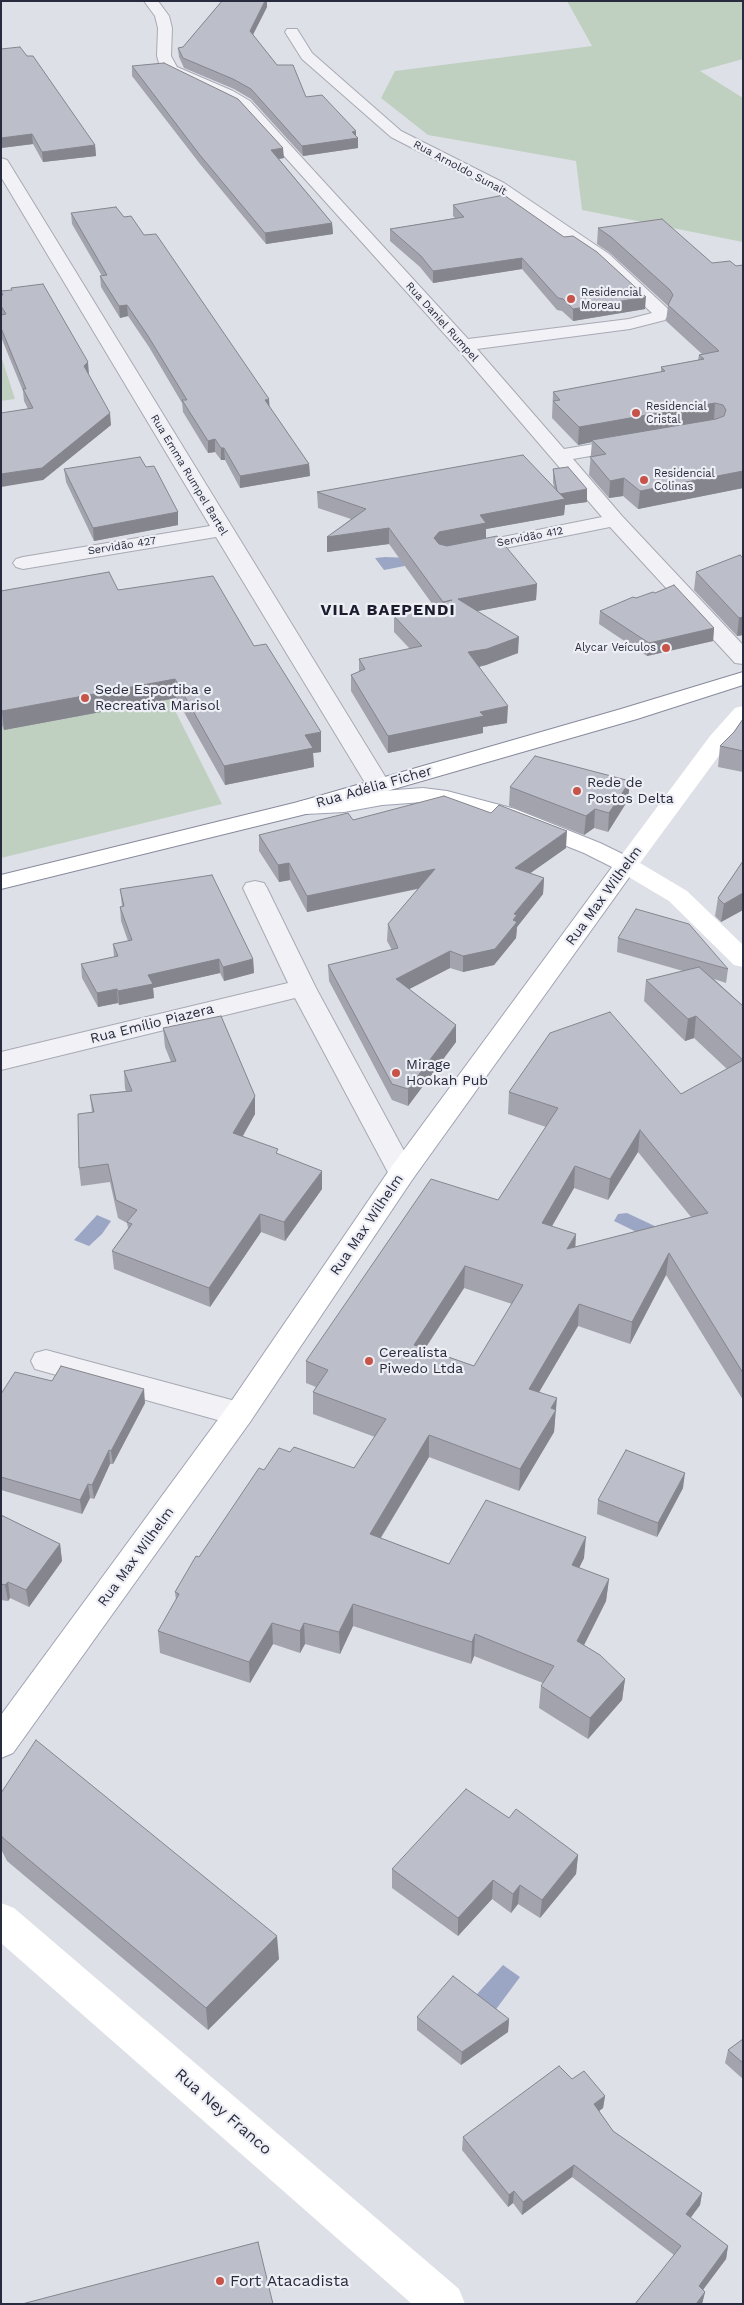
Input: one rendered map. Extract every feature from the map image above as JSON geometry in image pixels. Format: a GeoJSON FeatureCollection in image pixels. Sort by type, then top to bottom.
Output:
{"type":"FeatureCollection","features":[{"type":"Feature","properties":{"kind":"main road","name":"Rua Adélia Ficher"},"geometry":{"type":"LineString","coordinates":[[1,882],[306,807],[629,714],[743,678]]}},
{"type":"Feature","properties":{"kind":"main road","name":"Rua Max Wilhelm"},"geometry":{"type":"LineString","coordinates":[[1,1743],[239,1414],[402,1174],[626,865],[718,741],[743,714]]}},
{"type":"Feature","properties":{"kind":"main road"},"geometry":{"type":"LineString","coordinates":[[306,807],[344,806],[382,798],[423,795],[447,798],[507,814],[592,848],[626,865],[678,896],[743,959]]}},
{"type":"Feature","properties":{"kind":"main road","name":"Rua Ney Franco"},"geometry":{"type":"LineString","coordinates":[[1,1920],[444,2304]]}},
{"type":"Feature","properties":{"kind":"street","name":"Rua Daniel Rumpel"},"geometry":{"type":"LineString","coordinates":[[151,1],[162,16],[164,56],[166,63],[172,70],[228,94],[245,104],[464,345],[615,520],[743,658]]}},
{"type":"Feature","properties":{"kind":"street","name":"Rua Arnoldo Sunait"},"geometry":{"type":"LineString","coordinates":[[292,32],[307,56],[396,134],[498,186],[603,258],[661,312],[659,316],[630,324],[464,345]]}},
{"type":"Feature","properties":{"kind":"street","name":"Rua Emma Rumpel Bartel"},"geometry":{"type":"LineString","coordinates":[[1,163],[379,786]]}},
{"type":"Feature","properties":{"kind":"street"},"geometry":{"type":"LineString","coordinates":[[560,456],[647,440]]}},
{"type":"Feature","properties":{"kind":"street","name":"Servidão 412"},"geometry":{"type":"LineString","coordinates":[[446,554],[615,520]]}},
{"type":"Feature","properties":{"kind":"street","name":"Servidão 427"},"geometry":{"type":"LineString","coordinates":[[23,562],[222,530]]}},
{"type":"Feature","properties":{"kind":"street"},"geometry":{"type":"LineString","coordinates":[[255,888],[303,988],[402,1174]]}},
{"type":"Feature","properties":{"kind":"street","name":"Rua Emílio Piazera"},"geometry":{"type":"LineString","coordinates":[[1,1061],[303,988]]}},
{"type":"Feature","properties":{"kind":"street"},"geometry":{"type":"LineString","coordinates":[[46,1361],[239,1414]]}},
{"type":"Feature","properties":{"kind":"green space"},"geometry":{"type":"Polygon","coordinates":[[[567,1],[743,1],[743,59],[700,71],[743,98],[743,242],[582,210],[576,161],[428,135],[381,98],[395,71],[592,46],[567,1]]]}},
{"type":"Feature","properties":{"kind":"green space"},"geometry":{"type":"Polygon","coordinates":[[[1,356],[15,399],[1,401],[1,356]]]}},
{"type":"Feature","properties":{"kind":"green space","name":"Sede Esportiba e Recreativa Marisol"},"geometry":{"type":"Polygon","coordinates":[[[106,573],[222,804],[1,858],[1,591],[106,573]]]}},
{"type":"Feature","properties":{"kind":"water"},"geometry":{"type":"Polygon","coordinates":[[[375,558],[410,558],[415,564],[384,570],[375,558]]]}},
{"type":"Feature","properties":{"kind":"water"},"geometry":{"type":"Polygon","coordinates":[[[627,1213],[659,1228],[651,1239],[614,1221],[618,1214],[627,1213]]]}},
{"type":"Feature","properties":{"kind":"water"},"geometry":{"type":"Polygon","coordinates":[[[97,1215],[111,1221],[102,1234],[89,1246],[74,1240],[97,1215]]]}},
{"type":"Feature","properties":{"kind":"water"},"geometry":{"type":"Polygon","coordinates":[[[503,1965],[520,1977],[494,2012],[470,2002],[503,1965]]]}},
{"type":"Feature","properties":{"kind":"building"},"geometry":{"type":"Polygon","coordinates":[[[222,1],[265,1],[250,31],[277,65],[293,65],[306,97],[322,95],[356,131],[352,132],[358,138],[302,146],[251,89],[233,79],[183,58],[178,48],[183,47],[222,1]]]}},
{"type":"Feature","properties":{"kind":"building"},"geometry":{"type":"Polygon","coordinates":[[[20,47],[27,56],[33,56],[95,145],[42,152],[32,134],[1,138],[1,49],[20,47]]]}},
{"type":"Feature","properties":{"kind":"building"},"geometry":{"type":"Polygon","coordinates":[[[164,63],[238,99],[283,148],[271,150],[332,223],[265,233],[199,154],[132,66],[164,63]]]}},
{"type":"Feature","properties":{"kind":"building"},"geometry":{"type":"Polygon","coordinates":[[[504,195],[564,237],[573,236],[597,252],[646,297],[573,309],[563,299],[558,298],[522,258],[433,271],[421,256],[390,229],[464,217],[453,205],[504,195]]]}},
{"type":"Feature","properties":{"kind":"building"},"geometry":{"type":"Polygon","coordinates":[[[116,207],[124,217],[131,216],[144,235],[156,234],[269,399],[265,400],[309,464],[240,476],[224,448],[221,448],[215,439],[208,441],[182,400],[187,400],[148,336],[127,305],[119,306],[100,276],[107,275],[71,213],[116,207]]]}},
{"type":"Feature","properties":{"kind":"building"},"geometry":{"type":"Polygon","coordinates":[[[662,219],[712,263],[730,261],[736,266],[743,265],[743,471],[640,491],[624,478],[610,481],[590,457],[606,454],[592,440],[716,419],[724,416],[726,410],[723,405],[715,403],[579,427],[553,401],[560,400],[553,392],[665,371],[661,367],[704,359],[699,355],[719,351],[668,305],[673,295],[670,290],[611,237],[598,228],[662,219]]]}},
{"type":"Feature","properties":{"kind":"building"},"geometry":{"type":"Polygon","coordinates":[[[43,284],[88,362],[84,366],[110,413],[42,468],[1,474],[1,413],[33,408],[23,389],[26,389],[1,328],[1,315],[6,314],[1,306],[1,295],[3,295],[1,291],[43,284]]]}},
{"type":"Feature","properties":{"kind":"building"},"geometry":{"type":"Polygon","coordinates":[[[523,455],[565,499],[480,515],[486,523],[439,532],[434,538],[439,544],[447,546],[497,536],[537,584],[458,599],[519,637],[487,649],[468,652],[508,706],[480,712],[484,716],[388,736],[351,675],[365,669],[359,659],[422,646],[394,616],[452,600],[443,602],[389,528],[327,537],[366,509],[317,492],[523,455]]]}},
{"type":"Feature","properties":{"kind":"building"},"geometry":{"type":"Polygon","coordinates":[[[140,457],[146,467],[154,466],[178,512],[93,528],[64,469],[140,457]]]}},
{"type":"Feature","properties":{"kind":"building"},"geometry":{"type":"Polygon","coordinates":[[[568,467],[587,489],[560,494],[557,491],[553,469],[568,467]]]}},
{"type":"Feature","properties":{"kind":"building"},"geometry":{"type":"Polygon","coordinates":[[[740,555],[743,558],[743,617],[739,618],[696,572],[740,555]]]}},
{"type":"Feature","properties":{"kind":"building"},"geometry":{"type":"Polygon","coordinates":[[[109,572],[118,590],[213,576],[254,646],[266,644],[321,732],[305,735],[313,748],[224,766],[175,679],[2,711],[1,591],[109,572]]]}},
{"type":"Feature","properties":{"kind":"building"},"geometry":{"type":"Polygon","coordinates":[[[674,585],[714,628],[649,643],[600,611],[633,597],[636,598],[655,593],[674,585]]]}},
{"type":"Feature","properties":{"kind":"building"},"geometry":{"type":"Polygon","coordinates":[[[743,719],[743,751],[720,746],[734,732],[743,719]]]}},
{"type":"Feature","properties":{"kind":"building","name":"Rede de Postos Delta"},"geometry":{"type":"Polygon","coordinates":[[[535,756],[630,781],[609,813],[595,809],[586,816],[510,787],[535,756]]]}},
{"type":"Feature","properties":{"kind":"building"},"geometry":{"type":"Polygon","coordinates":[[[444,796],[491,813],[499,805],[567,831],[515,868],[544,878],[514,914],[517,915],[513,920],[517,922],[495,949],[463,956],[450,951],[396,979],[456,1025],[408,1089],[392,1084],[328,965],[398,948],[388,924],[435,869],[307,896],[289,863],[278,865],[259,835],[348,813],[353,820],[444,796]]]}},
{"type":"Feature","properties":{"kind":"building"},"geometry":{"type":"Polygon","coordinates":[[[743,861],[743,893],[724,904],[718,898],[743,861]]]}},
{"type":"Feature","properties":{"kind":"building"},"geometry":{"type":"Polygon","coordinates":[[[212,875],[253,959],[223,967],[219,959],[148,975],[153,984],[97,993],[81,964],[118,956],[113,944],[132,940],[120,907],[124,906],[120,889],[212,875]]]}},
{"type":"Feature","properties":{"kind":"building"},"geometry":{"type":"Polygon","coordinates":[[[636,909],[689,924],[728,969],[618,938],[636,909]]]}},
{"type":"Feature","properties":{"kind":"building"},"geometry":{"type":"Polygon","coordinates":[[[699,967],[743,1006],[743,1060],[696,1016],[688,1019],[646,980],[699,967]]]}},
{"type":"Feature","properties":{"kind":"building"},"geometry":{"type":"Polygon","coordinates":[[[610,1012],[681,1094],[743,1060],[743,1373],[669,1253],[632,1322],[579,1304],[529,1389],[557,1398],[551,1408],[556,1410],[520,1469],[429,1435],[370,1534],[449,1564],[486,1500],[586,1537],[572,1565],[609,1579],[577,1641],[600,1655],[625,1679],[590,1718],[541,1686],[554,1666],[475,1634],[472,1642],[353,1604],[339,1632],[304,1623],[300,1631],[272,1623],[249,1662],[158,1631],[179,1594],[175,1592],[196,1556],[199,1557],[259,1468],[264,1470],[279,1448],[290,1452],[294,1447],[354,1468],[386,1419],[313,1392],[328,1370],[306,1361],[431,1179],[498,1200],[558,1108],[509,1092],[550,1033],[610,1012]],[[640,1130],[610,1179],[575,1166],[542,1223],[576,1234],[567,1249],[708,1213],[640,1130]],[[465,1266],[414,1345],[474,1366],[523,1285],[465,1266]]]}},
{"type":"Feature","properties":{"kind":"building"},"geometry":{"type":"Polygon","coordinates":[[[221,1016],[255,1096],[233,1133],[278,1149],[276,1153],[322,1171],[284,1222],[260,1214],[209,1288],[112,1251],[132,1224],[127,1222],[137,1210],[116,1200],[108,1164],[79,1168],[78,1114],[94,1112],[90,1095],[132,1091],[124,1071],[176,1061],[163,1028],[221,1016]]]}},
{"type":"Feature","properties":{"kind":"building"},"geometry":{"type":"Polygon","coordinates":[[[61,1366],[144,1389],[111,1451],[109,1450],[92,1485],[88,1484],[80,1500],[1,1477],[1,1394],[15,1372],[52,1381],[61,1366]]]}},
{"type":"Feature","properties":{"kind":"building"},"geometry":{"type":"Polygon","coordinates":[[[626,1450],[685,1473],[658,1523],[598,1500],[626,1450]]]}},
{"type":"Feature","properties":{"kind":"building"},"geometry":{"type":"Polygon","coordinates":[[[1,1515],[60,1544],[26,1590],[8,1582],[5,1585],[1,1584],[1,1515]]]}},
{"type":"Feature","properties":{"kind":"building"},"geometry":{"type":"Polygon","coordinates":[[[36,1740],[277,1936],[206,2008],[1,1835],[1,1793],[36,1740]]]}},
{"type":"Feature","properties":{"kind":"building"},"geometry":{"type":"Polygon","coordinates":[[[466,1789],[509,1818],[516,1809],[578,1855],[542,1900],[520,1885],[513,1894],[493,1880],[458,1918],[392,1869],[466,1789]]]}},
{"type":"Feature","properties":{"kind":"building"},"geometry":{"type":"Polygon","coordinates":[[[453,1976],[509,2019],[462,2052],[417,2017],[453,1976]]]}},
{"type":"Feature","properties":{"kind":"building"},"geometry":{"type":"Polygon","coordinates":[[[743,2039],[743,2063],[728,2050],[743,2039]]]}},
{"type":"Feature","properties":{"kind":"building"},"geometry":{"type":"Polygon","coordinates":[[[559,2066],[572,2079],[584,2071],[605,2096],[594,2104],[613,2131],[702,2193],[686,2214],[728,2246],[699,2286],[705,2292],[696,2304],[635,2304],[681,2246],[574,2165],[523,2202],[514,2191],[509,2195],[463,2137],[559,2066]]]}},
{"type":"Feature","properties":{"kind":"building"},"geometry":{"type":"Polygon","coordinates":[[[258,2242],[273,2304],[22,2304],[258,2242]]]}},
{"type":"Feature","properties":{"kind":"place","name":"Residencial Moreau"},"geometry":{"type":"Point","coordinates":[571,299]}},
{"type":"Feature","properties":{"kind":"place","name":"Residencial Cristal"},"geometry":{"type":"Point","coordinates":[636,413]}},
{"type":"Feature","properties":{"kind":"place","name":"Residencial Colinas"},"geometry":{"type":"Point","coordinates":[644,480]}},
{"type":"Feature","properties":{"kind":"place","name":"Alycar Veículos"},"geometry":{"type":"Point","coordinates":[666,648]}},
{"type":"Feature","properties":{"kind":"place","name":"Sede Esportiba e Recreativa Marisol"},"geometry":{"type":"Point","coordinates":[85,698]}},
{"type":"Feature","properties":{"kind":"place","name":"Rede de Postos Delta"},"geometry":{"type":"Point","coordinates":[577,791]}},
{"type":"Feature","properties":{"kind":"place","name":"Mirage Hookah Pub"},"geometry":{"type":"Point","coordinates":[396,1073]}},
{"type":"Feature","properties":{"kind":"place","name":"Cerealista Piwedo Ltda"},"geometry":{"type":"Point","coordinates":[369,1361]}},
{"type":"Feature","properties":{"kind":"place","name":"Fort Atacadista"},"geometry":{"type":"Point","coordinates":[220,2281]}},
{"type":"Feature","properties":{"kind":"district","name":"VILA BAEPENDI"},"geometry":{"type":"Point","coordinates":[388,610]}}]}
